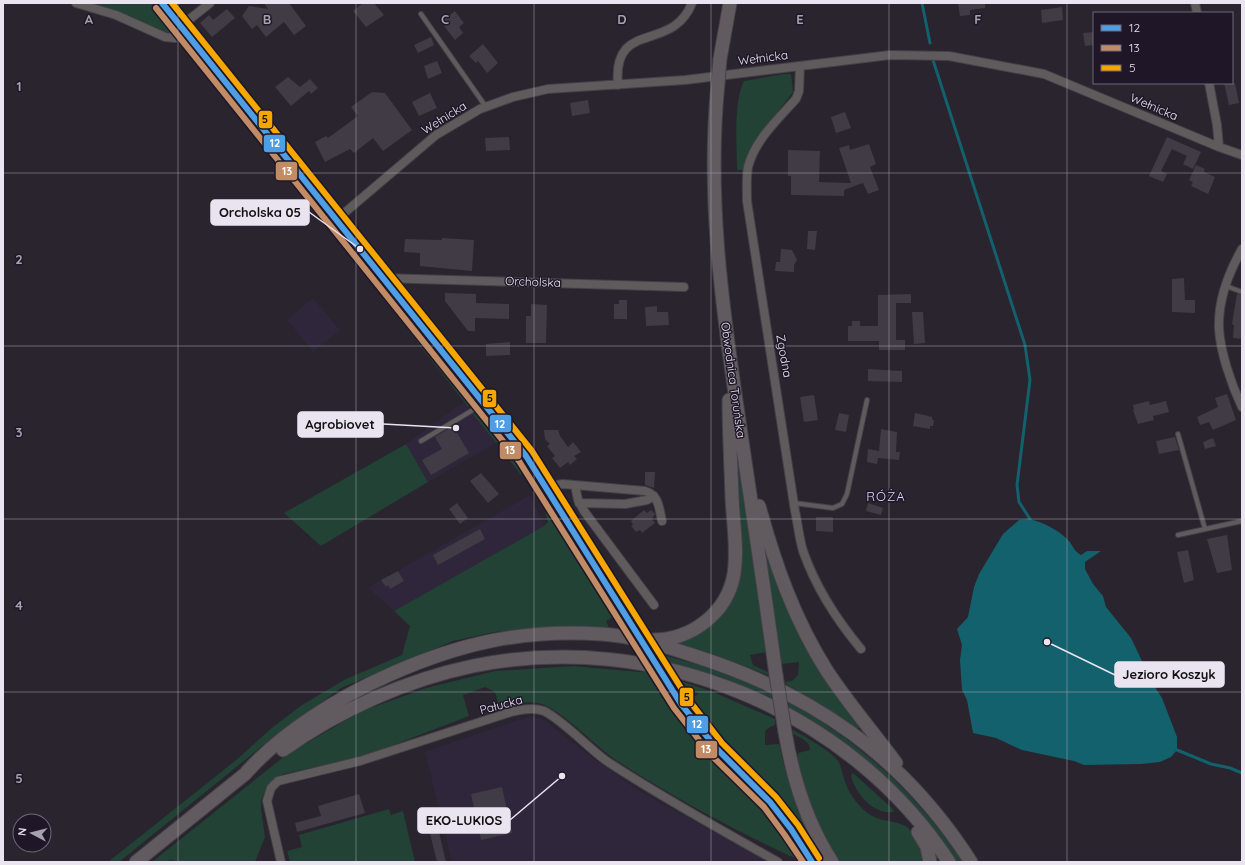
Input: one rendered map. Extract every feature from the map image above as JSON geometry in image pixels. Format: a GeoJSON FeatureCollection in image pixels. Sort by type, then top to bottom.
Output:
{"type":"FeatureCollection","features":[{"type":"Feature","properties":{"kind":"main road","name":"Obwodnica Toruńska"},"geometry":{"type":"LineString","coordinates":[[730,3],[720,59],[714,132],[713,202],[727,340],[776,675],[792,767],[802,803],[822,846],[832,862]]}},
{"type":"Feature","properties":{"kind":"main road"},"geometry":{"type":"LineString","coordinates":[[245,774],[257,760],[341,700],[370,683],[450,651],[484,642],[538,634],[633,633],[664,639],[694,630],[706,622],[723,602],[731,584],[735,557],[727,340]]}},
{"type":"Feature","properties":{"kind":"main road"},"geometry":{"type":"LineString","coordinates":[[740,428],[746,463],[770,546],[787,594],[800,623],[833,680],[917,792],[949,829],[971,862]]}},
{"type":"Feature","properties":{"kind":"main road"},"geometry":{"type":"LineString","coordinates":[[633,633],[735,670],[799,699],[837,722],[865,743],[917,792]]}},
{"type":"Feature","properties":{"kind":"main road"},"geometry":{"type":"LineString","coordinates":[[136,862],[245,774],[340,715],[364,703],[412,684],[473,666],[523,659],[560,658],[606,659],[646,664],[694,676],[737,690],[783,711],[815,730],[851,756],[882,783],[919,822],[949,862]]}},
{"type":"Feature","properties":{"kind":"main road"},"geometry":{"type":"LineString","coordinates":[[882,783],[923,839],[930,856],[930,862]]}},
{"type":"Feature","properties":{"kind":"street"},"geometry":{"type":"LineString","coordinates":[[76,3],[116,15],[165,37],[175,38],[210,3]]}},
{"type":"Feature","properties":{"kind":"street"},"geometry":{"type":"LineString","coordinates":[[162,3],[526,456],[633,633],[671,688],[716,748],[770,802],[791,828],[812,862]]}},
{"type":"Feature","properties":{"kind":"street"},"geometry":{"type":"LineString","coordinates":[[618,85],[618,61],[626,48],[640,40],[675,27],[683,20],[692,3]]}},
{"type":"Feature","properties":{"kind":"street","name":"Wełnicka"},"geometry":{"type":"LineString","coordinates":[[336,220],[436,135],[487,107],[514,97],[548,89],[685,80],[890,55],[926,55],[971,59],[1044,74],[1242,156]]}},
{"type":"Feature","properties":{"kind":"street","name":"Zgodna"},"geometry":{"type":"LineString","coordinates":[[800,66],[799,91],[796,99],[763,136],[749,166],[746,179],[747,201],[761,302],[774,369],[794,503],[803,550],[823,597],[839,622],[861,650]]}},
{"type":"Feature","properties":{"kind":"street"},"geometry":{"type":"LineString","coordinates":[[1209,84],[1217,125],[1218,147]]}},
{"type":"Feature","properties":{"kind":"street"},"geometry":{"type":"LineString","coordinates":[[1242,249],[1233,265],[1226,286],[1219,318],[1219,329],[1225,360],[1242,408]]}},
{"type":"Feature","properties":{"kind":"street","name":"Orcholska"},"geometry":{"type":"LineString","coordinates":[[382,278],[684,287]]}},
{"type":"Feature","properties":{"kind":"street"},"geometry":{"type":"LineString","coordinates":[[548,492],[560,484],[644,491],[654,496],[662,521]]}},
{"type":"Feature","properties":{"kind":"street"},"geometry":{"type":"LineString","coordinates":[[575,485],[579,503],[598,533],[654,605]]}},
{"type":"Feature","properties":{"kind":"street"},"geometry":{"type":"LineString","coordinates":[[579,503],[625,504],[647,500],[654,496]]}},
{"type":"Feature","properties":{"kind":"street","name":"Pałucka"},"geometry":{"type":"LineString","coordinates":[[281,862],[267,801],[271,788],[278,781],[360,761],[511,712],[536,709],[549,714],[601,757],[647,788],[778,862]]}},
{"type":"Feature","properties":{"kind":"lane"},"geometry":{"type":"LineString","coordinates":[[421,14],[487,107]]}},
{"type":"Feature","properties":{"kind":"lane"},"geometry":{"type":"LineString","coordinates":[[1226,286],[1242,292]]}},
{"type":"Feature","properties":{"kind":"lane"},"geometry":{"type":"LineString","coordinates":[[794,503],[834,508],[842,504],[847,494],[868,400]]}},
{"type":"Feature","properties":{"kind":"lane"},"geometry":{"type":"LineString","coordinates":[[420,441],[483,404]]}},
{"type":"Feature","properties":{"kind":"lane"},"geometry":{"type":"LineString","coordinates":[[1178,434],[1205,529]]}},
{"type":"Feature","properties":{"kind":"lane"},"geometry":{"type":"LineString","coordinates":[[1178,534],[1242,521]]}},
{"type":"Feature","properties":{"kind":"shaded area"},"geometry":{"type":"Polygon","coordinates":[[[313,298],[340,330],[313,352],[287,320],[313,298]]]}},
{"type":"Feature","properties":{"kind":"shaded area"},"geometry":{"type":"Polygon","coordinates":[[[464,402],[496,443],[428,482],[406,444],[464,402]]]}},
{"type":"Feature","properties":{"kind":"shaded area"},"geometry":{"type":"Polygon","coordinates":[[[530,495],[544,526],[394,611],[368,588],[530,495]]]}},
{"type":"Feature","properties":{"kind":"shaded area"},"geometry":{"type":"Polygon","coordinates":[[[530,716],[544,720],[595,760],[643,793],[768,862],[452,862],[425,752],[530,716]]]}},
{"type":"Feature","properties":{"kind":"green space"},"geometry":{"type":"Polygon","coordinates":[[[93,3],[153,3],[173,27],[170,32],[165,32],[118,11],[93,3]]]}},
{"type":"Feature","properties":{"kind":"green space"},"geometry":{"type":"Polygon","coordinates":[[[791,74],[793,92],[756,140],[744,170],[737,170],[737,112],[738,101],[744,81],[791,74]]]}},
{"type":"Feature","properties":{"kind":"green space"},"geometry":{"type":"Polygon","coordinates":[[[362,271],[368,272],[472,399],[472,404],[468,407],[362,271]]]}},
{"type":"Feature","properties":{"kind":"green space"},"geometry":{"type":"Polygon","coordinates":[[[472,413],[486,417],[503,438],[496,443],[472,413]]]}},
{"type":"Feature","properties":{"kind":"green space"},"geometry":{"type":"Polygon","coordinates":[[[406,444],[428,482],[321,546],[284,513],[406,444]]]}},
{"type":"Feature","properties":{"kind":"green space"},"geometry":{"type":"Polygon","coordinates":[[[513,449],[527,469],[521,475],[504,453],[513,449]]]}},
{"type":"Feature","properties":{"kind":"green space"},"geometry":{"type":"Polygon","coordinates":[[[736,452],[738,453],[767,652],[750,655],[753,665],[768,672],[768,675],[714,655],[675,645],[675,642],[728,605],[736,452]]]}},
{"type":"Feature","properties":{"kind":"green space"},"geometry":{"type":"Polygon","coordinates":[[[531,479],[540,489],[535,492],[527,481],[531,479]]]}},
{"type":"Feature","properties":{"kind":"green space"},"geometry":{"type":"Polygon","coordinates":[[[546,499],[616,615],[606,621],[609,628],[562,627],[494,632],[453,641],[341,688],[271,739],[119,862],[108,862],[235,761],[273,727],[302,705],[346,679],[402,655],[410,626],[394,611],[544,526],[548,522],[544,506],[546,499]]]}},
{"type":"Feature","properties":{"kind":"green space"},"geometry":{"type":"Polygon","coordinates":[[[765,550],[860,727],[859,728],[855,728],[826,707],[786,684],[785,682],[792,681],[798,675],[799,662],[781,664],[765,550]]]}},
{"type":"Feature","properties":{"kind":"green space"},"geometry":{"type":"Polygon","coordinates":[[[663,655],[717,670],[771,691],[772,698],[719,676],[667,662],[663,655]]]}},
{"type":"Feature","properties":{"kind":"green space"},"geometry":{"type":"Polygon","coordinates":[[[573,666],[640,672],[653,671],[682,715],[715,755],[764,803],[801,855],[799,860],[660,788],[607,754],[571,722],[553,709],[538,703],[527,702],[500,709],[495,692],[485,687],[463,695],[469,716],[362,757],[283,774],[270,783],[261,800],[265,837],[255,862],[181,862],[170,860],[167,862],[152,862],[286,755],[362,711],[426,688],[495,671],[573,666]]]}},
{"type":"Feature","properties":{"kind":"green space"},"geometry":{"type":"Polygon","coordinates":[[[678,680],[713,692],[775,719],[775,725],[765,731],[765,745],[779,744],[796,805],[824,862],[821,862],[783,803],[717,738],[707,725],[691,699],[699,693],[684,688],[678,680]]]}},
{"type":"Feature","properties":{"kind":"green space"},"geometry":{"type":"Polygon","coordinates":[[[788,701],[815,717],[839,734],[885,771],[926,813],[963,862],[957,862],[922,816],[882,775],[860,756],[814,722],[789,707],[788,701]]]}},
{"type":"Feature","properties":{"kind":"green space"},"geometry":{"type":"Polygon","coordinates":[[[793,730],[817,744],[835,757],[840,765],[849,790],[861,807],[871,815],[880,819],[898,823],[913,832],[925,862],[840,862],[812,809],[805,793],[801,778],[798,765],[798,753],[810,750],[810,747],[804,740],[793,734],[793,730]]]}},
{"type":"Feature","properties":{"kind":"green space"},"geometry":{"type":"Polygon","coordinates":[[[853,773],[894,810],[893,812],[879,810],[866,801],[856,789],[851,775],[853,773]]]}},
{"type":"Feature","properties":{"kind":"green space"},"geometry":{"type":"Polygon","coordinates":[[[389,809],[391,815],[403,811],[415,862],[290,862],[287,851],[302,847],[299,835],[389,809]]]}},
{"type":"Feature","properties":{"kind":"water"},"geometry":{"type":"Polygon","coordinates":[[[1030,519],[1061,533],[1081,555],[1087,551],[1101,551],[1085,562],[1085,569],[1093,584],[1103,596],[1106,607],[1131,638],[1153,684],[1162,698],[1177,737],[1177,750],[1171,757],[1160,762],[1141,764],[1084,765],[1074,761],[1022,750],[996,738],[973,733],[967,700],[962,690],[960,660],[962,645],[957,629],[968,617],[974,587],[979,574],[1003,534],[1019,520],[1030,519]]]}},
{"type":"Feature","properties":{"kind":"building"},"geometry":{"type":"Polygon","coordinates":[[[264,3],[289,3],[306,26],[294,35],[284,22],[266,37],[257,25],[252,29],[242,16],[249,6],[268,9],[264,3]]]}},
{"type":"Feature","properties":{"kind":"building"},"geometry":{"type":"Polygon","coordinates":[[[363,3],[374,3],[384,15],[366,27],[353,11],[363,3]]]}},
{"type":"Feature","properties":{"kind":"building"},"geometry":{"type":"Polygon","coordinates":[[[958,3],[985,3],[985,8],[970,10],[970,15],[960,16],[958,3]]]}},
{"type":"Feature","properties":{"kind":"building"},"geometry":{"type":"Polygon","coordinates":[[[1062,7],[1063,20],[1042,23],[1041,10],[1062,7]]]}},
{"type":"Feature","properties":{"kind":"building"},"geometry":{"type":"Polygon","coordinates":[[[227,9],[235,18],[212,37],[200,23],[209,15],[213,20],[227,9]]]}},
{"type":"Feature","properties":{"kind":"building"},"geometry":{"type":"Polygon","coordinates":[[[455,11],[464,23],[459,27],[463,33],[455,40],[441,22],[455,11]]]}},
{"type":"Feature","properties":{"kind":"building"},"geometry":{"type":"Polygon","coordinates":[[[1093,32],[1093,45],[1085,46],[1083,33],[1093,32]]]}},
{"type":"Feature","properties":{"kind":"building"},"geometry":{"type":"Polygon","coordinates":[[[431,37],[434,45],[418,53],[414,45],[431,37]]]}},
{"type":"Feature","properties":{"kind":"building"},"geometry":{"type":"Polygon","coordinates":[[[483,44],[498,63],[487,73],[478,61],[476,63],[469,56],[483,44]]]}},
{"type":"Feature","properties":{"kind":"building"},"geometry":{"type":"Polygon","coordinates":[[[437,61],[442,73],[428,79],[424,66],[437,61]]]}},
{"type":"Feature","properties":{"kind":"building"},"geometry":{"type":"Polygon","coordinates":[[[288,77],[300,87],[310,79],[318,88],[311,94],[309,91],[291,106],[275,87],[288,77]]]}},
{"type":"Feature","properties":{"kind":"building"},"geometry":{"type":"Polygon","coordinates":[[[1235,83],[1239,103],[1229,105],[1224,84],[1235,83]]]}},
{"type":"Feature","properties":{"kind":"building"},"geometry":{"type":"Polygon","coordinates":[[[372,92],[385,93],[412,130],[383,151],[373,138],[354,153],[350,149],[325,162],[315,142],[326,136],[328,138],[358,116],[351,107],[372,92]]]}},
{"type":"Feature","properties":{"kind":"building"},"geometry":{"type":"Polygon","coordinates":[[[430,93],[437,108],[419,116],[412,102],[430,93]]]}},
{"type":"Feature","properties":{"kind":"building"},"geometry":{"type":"Polygon","coordinates":[[[588,100],[590,113],[572,116],[570,103],[588,100]]]}},
{"type":"Feature","properties":{"kind":"building"},"geometry":{"type":"Polygon","coordinates":[[[845,112],[851,128],[836,133],[831,117],[845,112]]]}},
{"type":"Feature","properties":{"kind":"building"},"geometry":{"type":"Polygon","coordinates":[[[509,137],[510,150],[486,151],[485,138],[509,137]]]}},
{"type":"Feature","properties":{"kind":"building"},"geometry":{"type":"Polygon","coordinates":[[[1167,137],[1201,152],[1193,169],[1183,164],[1187,156],[1172,149],[1161,171],[1167,174],[1163,182],[1149,176],[1167,137]]]}},
{"type":"Feature","properties":{"kind":"building"},"geometry":{"type":"Polygon","coordinates":[[[869,144],[876,164],[870,167],[879,190],[868,194],[863,183],[844,190],[844,196],[791,195],[791,176],[788,176],[788,150],[820,151],[819,182],[851,183],[839,148],[849,145],[850,150],[869,144]]]}},
{"type":"Feature","properties":{"kind":"building"},"geometry":{"type":"Polygon","coordinates":[[[1196,165],[1205,169],[1204,172],[1215,177],[1208,194],[1191,186],[1193,182],[1189,180],[1196,165]]]}},
{"type":"Feature","properties":{"kind":"building"},"geometry":{"type":"Polygon","coordinates":[[[808,231],[817,231],[815,250],[807,249],[808,231]]]}},
{"type":"Feature","properties":{"kind":"building"},"geometry":{"type":"Polygon","coordinates":[[[442,238],[474,240],[472,271],[420,266],[420,253],[404,252],[405,239],[442,240],[442,238]]]}},
{"type":"Feature","properties":{"kind":"building"},"geometry":{"type":"Polygon","coordinates":[[[781,249],[792,250],[797,260],[794,265],[794,272],[775,271],[776,262],[780,262],[781,249]]]}},
{"type":"Feature","properties":{"kind":"building"},"geometry":{"type":"Polygon","coordinates":[[[1184,278],[1185,300],[1195,300],[1195,313],[1172,312],[1172,279],[1184,278]]]}},
{"type":"Feature","properties":{"kind":"building"},"geometry":{"type":"Polygon","coordinates":[[[445,293],[476,294],[476,303],[509,304],[509,319],[475,318],[475,331],[468,331],[445,301],[445,293]]]}},
{"type":"Feature","properties":{"kind":"building"},"geometry":{"type":"Polygon","coordinates":[[[911,294],[911,303],[896,303],[896,340],[905,340],[905,350],[879,350],[879,341],[848,341],[848,326],[852,326],[852,321],[860,321],[860,326],[878,326],[878,295],[911,294]]]}},
{"type":"Feature","properties":{"kind":"building"},"geometry":{"type":"Polygon","coordinates":[[[1237,294],[1242,295],[1242,339],[1233,338],[1234,325],[1232,324],[1237,294]]]}},
{"type":"Feature","properties":{"kind":"building"},"geometry":{"type":"Polygon","coordinates":[[[619,300],[627,300],[627,319],[614,319],[614,304],[619,304],[619,300]]]}},
{"type":"Feature","properties":{"kind":"building"},"geometry":{"type":"Polygon","coordinates":[[[531,304],[547,305],[546,343],[526,343],[526,316],[531,316],[531,304]]]}},
{"type":"Feature","properties":{"kind":"building"},"geometry":{"type":"Polygon","coordinates":[[[657,306],[657,312],[668,312],[669,325],[646,326],[645,307],[657,306]]]}},
{"type":"Feature","properties":{"kind":"building"},"geometry":{"type":"Polygon","coordinates":[[[912,312],[923,312],[925,343],[914,344],[912,312]]]}},
{"type":"Feature","properties":{"kind":"building"},"geometry":{"type":"Polygon","coordinates":[[[510,342],[510,355],[486,356],[486,344],[510,342]]]}},
{"type":"Feature","properties":{"kind":"building"},"geometry":{"type":"Polygon","coordinates":[[[868,369],[902,371],[902,382],[868,381],[868,369]]]}},
{"type":"Feature","properties":{"kind":"building"},"geometry":{"type":"Polygon","coordinates":[[[1227,394],[1236,420],[1213,430],[1209,422],[1200,425],[1197,417],[1218,407],[1215,398],[1227,394]]]}},
{"type":"Feature","properties":{"kind":"building"},"geometry":{"type":"Polygon","coordinates":[[[814,395],[818,420],[804,422],[800,397],[814,395]]]}},
{"type":"Feature","properties":{"kind":"building"},"geometry":{"type":"Polygon","coordinates":[[[1149,401],[1150,405],[1166,401],[1169,412],[1153,416],[1154,420],[1138,424],[1133,410],[1133,405],[1149,401]]]}},
{"type":"Feature","properties":{"kind":"building"},"geometry":{"type":"Polygon","coordinates":[[[839,413],[849,415],[846,432],[835,430],[839,413]]]}},
{"type":"Feature","properties":{"kind":"building"},"geometry":{"type":"Polygon","coordinates":[[[915,413],[932,417],[934,421],[933,426],[930,426],[930,429],[913,426],[915,413]]]}},
{"type":"Feature","properties":{"kind":"building"},"geometry":{"type":"Polygon","coordinates":[[[453,426],[469,453],[431,475],[422,460],[442,449],[435,437],[453,426]]]}},
{"type":"Feature","properties":{"kind":"building"},"geometry":{"type":"Polygon","coordinates":[[[881,429],[897,432],[896,452],[900,452],[899,460],[878,458],[877,464],[867,462],[868,449],[879,451],[881,429]]]}},
{"type":"Feature","properties":{"kind":"building"},"geometry":{"type":"Polygon","coordinates":[[[544,430],[558,430],[560,436],[568,447],[573,442],[581,452],[574,456],[577,459],[570,465],[568,462],[560,468],[552,458],[555,456],[547,446],[550,444],[545,439],[544,430]]]}},
{"type":"Feature","properties":{"kind":"building"},"geometry":{"type":"Polygon","coordinates":[[[1175,437],[1179,450],[1159,454],[1156,441],[1175,437]]]}},
{"type":"Feature","properties":{"kind":"building"},"geometry":{"type":"Polygon","coordinates":[[[1213,438],[1216,446],[1205,449],[1203,442],[1213,438]]]}},
{"type":"Feature","properties":{"kind":"building"},"geometry":{"type":"Polygon","coordinates":[[[645,472],[655,472],[654,488],[645,485],[645,472]]]}},
{"type":"Feature","properties":{"kind":"building"},"geometry":{"type":"Polygon","coordinates":[[[481,473],[499,494],[488,503],[470,481],[481,473]]]}},
{"type":"Feature","properties":{"kind":"building"},"geometry":{"type":"Polygon","coordinates":[[[457,503],[468,518],[460,524],[449,509],[457,503]]]}},
{"type":"Feature","properties":{"kind":"building"},"geometry":{"type":"Polygon","coordinates":[[[868,503],[883,508],[881,515],[866,511],[868,503]]]}},
{"type":"Feature","properties":{"kind":"building"},"geometry":{"type":"Polygon","coordinates":[[[644,510],[647,513],[651,510],[655,514],[652,519],[655,523],[642,533],[640,530],[636,532],[631,526],[633,525],[631,521],[644,510]]]}},
{"type":"Feature","properties":{"kind":"building"},"geometry":{"type":"Polygon","coordinates":[[[816,517],[833,517],[833,532],[816,531],[816,517]]]}},
{"type":"Feature","properties":{"kind":"building"},"geometry":{"type":"Polygon","coordinates":[[[480,529],[485,539],[438,565],[433,555],[480,529]]]}},
{"type":"Feature","properties":{"kind":"building"},"geometry":{"type":"Polygon","coordinates":[[[1227,535],[1232,570],[1217,573],[1207,539],[1227,535]]]}},
{"type":"Feature","properties":{"kind":"building"},"geometry":{"type":"Polygon","coordinates":[[[1188,550],[1194,580],[1184,583],[1177,552],[1188,550]]]}},
{"type":"Feature","properties":{"kind":"building"},"geometry":{"type":"Polygon","coordinates":[[[398,571],[404,581],[390,589],[388,585],[386,587],[381,580],[398,571]]]}},
{"type":"Feature","properties":{"kind":"building"},"geometry":{"type":"Polygon","coordinates":[[[502,787],[512,833],[481,840],[471,794],[502,787]]]}},
{"type":"Feature","properties":{"kind":"building"},"geometry":{"type":"Polygon","coordinates":[[[359,794],[365,813],[297,832],[295,823],[321,816],[318,806],[359,794]]]}},
{"type":"Feature","properties":{"kind":"building"},"geometry":{"type":"Polygon","coordinates":[[[435,815],[446,862],[437,862],[426,817],[435,815]]]}},
{"type":"Feature","properties":{"kind":"waterway"},"geometry":{"type":"LineString","coordinates":[[922,3],[930,43]]}},
{"type":"Feature","properties":{"kind":"waterway"},"geometry":{"type":"LineString","coordinates":[[933,60],[1025,345],[1030,380],[1017,485],[1019,502],[1030,519]]}},
{"type":"Feature","properties":{"kind":"waterway"},"geometry":{"type":"LineString","coordinates":[[1177,750],[1211,764],[1230,768],[1242,773]]}},
{"type":"Feature","properties":{"kind":"transit line","name":"12"},"geometry":{"type":"LineString","coordinates":[[162,3],[526,456],[681,704],[716,748],[770,802],[791,829],[812,862]]}},
{"type":"Feature","properties":{"kind":"transit line","name":"5"},"geometry":{"type":"LineString","coordinates":[[172,3],[532,451],[688,699],[722,743],[776,797],[798,825],[819,858]]}},
{"type":"Feature","properties":{"kind":"transit line","name":"13"},"geometry":{"type":"LineString","coordinates":[[156,8],[519,461],[674,708],[710,754],[764,807],[803,862]]}},
{"type":"Feature","properties":{"kind":"place","name":"Orcholska 05"},"geometry":{"type":"Point","coordinates":[360,249]}},
{"type":"Feature","properties":{"kind":"place","name":"Agrobiovet"},"geometry":{"type":"Point","coordinates":[456,428]}},
{"type":"Feature","properties":{"kind":"place","name":"Jezioro Koszyk"},"geometry":{"type":"Point","coordinates":[1047,642]}},
{"type":"Feature","properties":{"kind":"place","name":"EKO-LUKIOS"},"geometry":{"type":"Point","coordinates":[562,776]}},
{"type":"Feature","properties":{"kind":"district","name":"RÓŻA"},"geometry":{"type":"Point","coordinates":[886,496]}}]}
